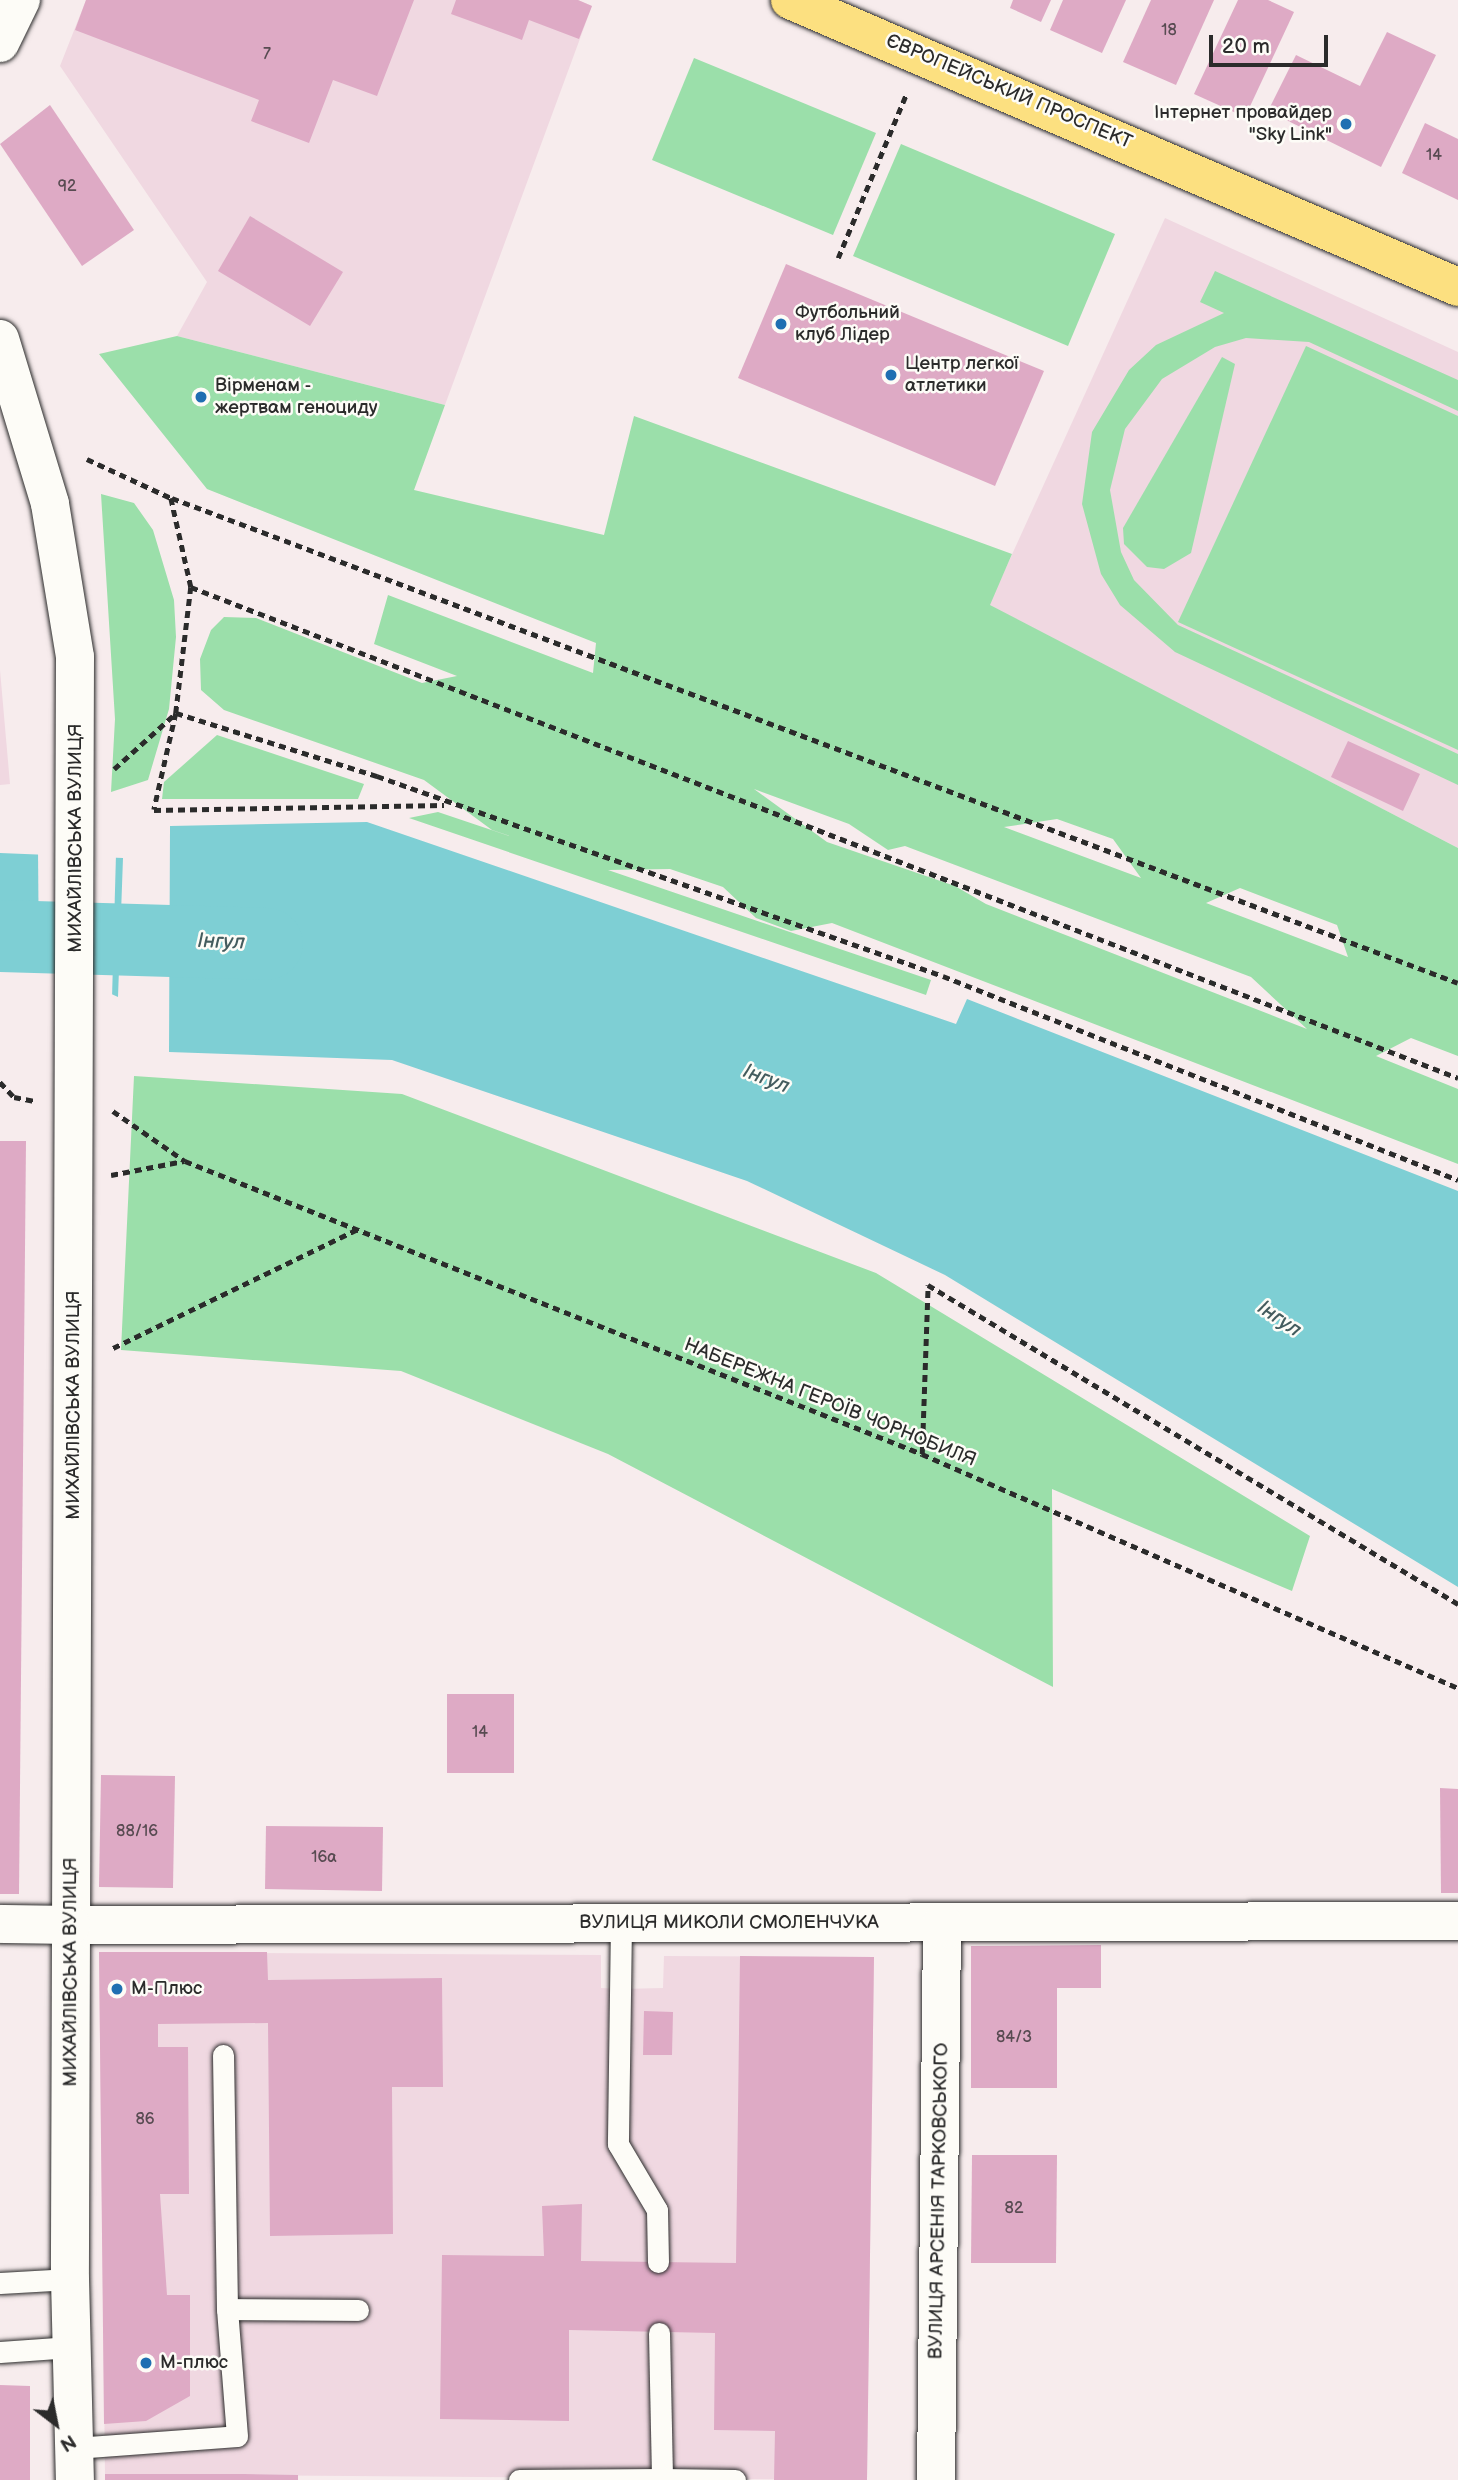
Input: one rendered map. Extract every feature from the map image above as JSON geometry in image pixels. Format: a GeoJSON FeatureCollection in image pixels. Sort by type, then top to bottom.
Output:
{"type":"FeatureCollection","features":[{"type":"Feature","properties":{"kind":"main road","name":"ЄВРОПЕЙСЬКИЙ ПРОСПЕКТ"},"geometry":{"type":"LineString","coordinates":[[790,0],[1458,287]]}},
{"type":"Feature","properties":{"kind":"street"},"geometry":{"type":"LineString","coordinates":[[0,43],[21,0]]}},
{"type":"Feature","properties":{"kind":"street","name":"МИХАЙЛІВСЬКА ВУЛИЦЯ"},"geometry":{"type":"LineString","coordinates":[[1,348],[66,580],[92,787],[89,1104],[71,1925],[70,2279],[75,2464]]}},
{"type":"Feature","properties":{"kind":"street","name":"ВУЛИЦЯ МИКОЛИ СМОЛЕНЧУКА"},"geometry":{"type":"LineString","coordinates":[[0,1924],[1458,1921]]}},
{"type":"Feature","properties":{"kind":"street","name":"ВУЛИЦЯ АРСЕНІЯ ТАРКОВСЬКОГО"},"geometry":{"type":"LineString","coordinates":[[936,2480],[942,1922]]}},
{"type":"Feature","properties":{"kind":"lane"},"geometry":{"type":"LineString","coordinates":[[621,1923],[618,2144],[657,2210],[658,2262]]}},
{"type":"Feature","properties":{"kind":"lane"},"geometry":{"type":"LineString","coordinates":[[75,2464],[237,2436],[227,2309],[223,2055]]}},
{"type":"Feature","properties":{"kind":"lane"},"geometry":{"type":"LineString","coordinates":[[0,2283],[70,2279]]}},
{"type":"Feature","properties":{"kind":"lane"},"geometry":{"type":"LineString","coordinates":[[227,2309],[358,2310]]}},
{"type":"Feature","properties":{"kind":"lane"},"geometry":{"type":"LineString","coordinates":[[660,2333],[662,2479]]}},
{"type":"Feature","properties":{"kind":"lane"},"geometry":{"type":"LineString","coordinates":[[0,2352],[71,2347]]}},
{"type":"Feature","properties":{"kind":"lane"},"geometry":{"type":"LineString","coordinates":[[519,2480],[735,2480]]}},
{"type":"Feature","properties":{"kind":"path"},"geometry":{"type":"LineString","coordinates":[[838,258],[906,96]]}},
{"type":"Feature","properties":{"kind":"path"},"geometry":{"type":"LineString","coordinates":[[88,459],[171,498],[1458,983]]}},
{"type":"Feature","properties":{"kind":"path"},"geometry":{"type":"LineString","coordinates":[[171,498],[191,587],[176,713],[154,810],[449,804]]}},
{"type":"Feature","properties":{"kind":"path"},"geometry":{"type":"LineString","coordinates":[[191,587],[1458,1079]]}},
{"type":"Feature","properties":{"kind":"path"},"geometry":{"type":"LineString","coordinates":[[92,787],[176,713]]}},
{"type":"Feature","properties":{"kind":"path"},"geometry":{"type":"LineString","coordinates":[[176,713],[449,804],[943,976],[1458,1180]]}},
{"type":"Feature","properties":{"kind":"path"},"geometry":{"type":"LineString","coordinates":[[0,1082],[15,1097]]}},
{"type":"Feature","properties":{"kind":"path","name":"НАБЕРЕЖНА ГЕРОЇВ ЧОРНОБИЛЯ"},"geometry":{"type":"LineString","coordinates":[[89,1104],[185,1161],[360,1227],[922,1454],[1458,1688]]}},
{"type":"Feature","properties":{"kind":"path"},"geometry":{"type":"LineString","coordinates":[[102,1180],[185,1161]]}},
{"type":"Feature","properties":{"kind":"path"},"geometry":{"type":"LineString","coordinates":[[109,1352],[360,1227]]}},
{"type":"Feature","properties":{"kind":"path"},"geometry":{"type":"LineString","coordinates":[[922,1454],[928,1285],[1458,1604]]}},
{"type":"Feature","properties":{"kind":"shaded area"},"geometry":{"type":"Polygon","coordinates":[[[86,0],[578,0],[592,6],[445,405],[177,336],[207,282],[60,66],[86,0]]]}},
{"type":"Feature","properties":{"kind":"shaded area"},"geometry":{"type":"Polygon","coordinates":[[[1165,218],[1458,352],[1458,848],[989,605],[1165,218]]]}},
{"type":"Feature","properties":{"kind":"shaded area"},"geometry":{"type":"Polygon","coordinates":[[[0,670],[10,784],[0,785],[0,670]]]}},
{"type":"Feature","properties":{"kind":"shaded area"},"geometry":{"type":"Polygon","coordinates":[[[99,1952],[601,1955],[601,1988],[621,1989],[663,1988],[664,1956],[874,1957],[867,2480],[105,2474],[99,1952]]]}},
{"type":"Feature","properties":{"kind":"green space"},"geometry":{"type":"Polygon","coordinates":[[[694,58],[876,133],[833,235],[652,160],[694,58]]]}},
{"type":"Feature","properties":{"kind":"green space"},"geometry":{"type":"Polygon","coordinates":[[[901,144],[1115,234],[1068,346],[853,256],[901,144]]]}},
{"type":"Feature","properties":{"kind":"green space"},"geometry":{"type":"Polygon","coordinates":[[[1215,271],[1458,380],[1458,411],[1309,342],[1246,338],[1215,347],[1162,379],[1125,429],[1110,490],[1121,552],[1134,580],[1178,625],[1458,754],[1458,785],[1175,652],[1120,605],[1101,574],[1082,504],[1092,432],[1129,370],[1156,345],[1224,313],[1200,302],[1215,271]]]}},
{"type":"Feature","properties":{"kind":"green space"},"geometry":{"type":"Polygon","coordinates":[[[177,336],[445,405],[414,490],[604,535],[634,416],[1012,554],[990,605],[1458,848],[1458,1056],[1411,1038],[1376,1056],[1458,1089],[1458,1164],[832,923],[791,931],[756,918],[723,887],[670,869],[608,870],[931,980],[926,995],[409,818],[438,812],[557,852],[492,830],[424,780],[224,710],[201,690],[200,659],[211,630],[224,617],[256,618],[422,683],[457,676],[374,644],[388,595],[593,673],[596,643],[207,489],[99,354],[177,336]],[[754,789],[827,842],[955,886],[986,904],[1307,1029],[1251,977],[905,846],[888,850],[849,824],[754,789]],[[1057,819],[1004,827],[1141,878],[1113,839],[1057,819]],[[1240,888],[1206,903],[1348,957],[1337,925],[1240,888]]]}},
{"type":"Feature","properties":{"kind":"green space"},"geometry":{"type":"Polygon","coordinates":[[[1306,346],[1458,416],[1458,750],[1178,622],[1306,346]]]}},
{"type":"Feature","properties":{"kind":"green space"},"geometry":{"type":"Polygon","coordinates":[[[1222,357],[1235,364],[1191,553],[1164,569],[1147,567],[1124,544],[1123,528],[1222,357]]]}},
{"type":"Feature","properties":{"kind":"green space"},"geometry":{"type":"Polygon","coordinates":[[[101,494],[134,503],[153,530],[174,600],[176,637],[169,709],[148,780],[111,792],[115,719],[101,494]]]}},
{"type":"Feature","properties":{"kind":"green space"},"geometry":{"type":"Polygon","coordinates":[[[217,735],[364,784],[358,799],[162,799],[164,782],[217,735]]]}},
{"type":"Feature","properties":{"kind":"green space"},"geometry":{"type":"Polygon","coordinates":[[[134,1076],[402,1094],[876,1273],[1310,1536],[1292,1591],[1052,1489],[1053,1687],[608,1454],[401,1371],[121,1350],[134,1076]]]}},
{"type":"Feature","properties":{"kind":"water"},"geometry":{"type":"Polygon","coordinates":[[[367,822],[956,1024],[967,999],[1458,1191],[1458,1587],[945,1275],[747,1181],[392,1060],[169,1052],[170,826],[367,822]]]}},
{"type":"Feature","properties":{"kind":"water"},"geometry":{"type":"Polygon","coordinates":[[[0,853],[123,858],[118,997],[32,958],[0,961],[0,853]]]}},
{"type":"Feature","properties":{"kind":"pier"},"geometry":{"type":"Polygon","coordinates":[[[38,851],[116,854],[112,998],[39,965],[38,851]]]}},
{"type":"Feature","properties":{"kind":"building"},"geometry":{"type":"Polygon","coordinates":[[[86,0],[414,0],[377,96],[333,80],[309,143],[251,121],[259,100],[75,30],[86,0]]]}},
{"type":"Feature","properties":{"kind":"building"},"geometry":{"type":"Polygon","coordinates":[[[456,0],[578,0],[592,6],[579,39],[529,20],[522,40],[451,14],[456,0]]]}},
{"type":"Feature","properties":{"kind":"building"},"geometry":{"type":"Polygon","coordinates":[[[1013,0],[1051,0],[1041,22],[1010,8],[1013,0]]]}},
{"type":"Feature","properties":{"kind":"building"},"geometry":{"type":"Polygon","coordinates":[[[1063,0],[1126,0],[1102,53],[1050,30],[1063,0]]]}},
{"type":"Feature","properties":{"kind":"building"},"geometry":{"type":"Polygon","coordinates":[[[1151,0],[1214,0],[1176,85],[1123,62],[1151,0]]]}},
{"type":"Feature","properties":{"kind":"building"},"geometry":{"type":"Polygon","coordinates":[[[1238,0],[1268,0],[1294,12],[1245,117],[1194,94],[1238,0]]]}},
{"type":"Feature","properties":{"kind":"building"},"geometry":{"type":"Polygon","coordinates":[[[1387,32],[1436,55],[1381,167],[1268,111],[1296,55],[1360,86],[1387,32]]]}},
{"type":"Feature","properties":{"kind":"building"},"geometry":{"type":"Polygon","coordinates":[[[50,105],[134,230],[82,266],[0,144],[50,105]]]}},
{"type":"Feature","properties":{"kind":"building"},"geometry":{"type":"Polygon","coordinates":[[[1425,123],[1458,139],[1458,200],[1402,173],[1425,123]]]}},
{"type":"Feature","properties":{"kind":"building"},"geometry":{"type":"Polygon","coordinates":[[[250,216],[343,272],[310,326],[218,271],[250,216]]]}},
{"type":"Feature","properties":{"kind":"building","name":"Центр легкої атлетики"},"geometry":{"type":"Polygon","coordinates":[[[786,264],[1044,371],[995,486],[738,378],[786,264]]]}},
{"type":"Feature","properties":{"kind":"building"},"geometry":{"type":"Polygon","coordinates":[[[1348,741],[1420,774],[1403,811],[1331,777],[1348,741]]]}},
{"type":"Feature","properties":{"kind":"building"},"geometry":{"type":"Polygon","coordinates":[[[0,1141],[26,1141],[19,1894],[0,1894],[0,1141]]]}},
{"type":"Feature","properties":{"kind":"building"},"geometry":{"type":"Polygon","coordinates":[[[447,1694],[514,1694],[514,1773],[447,1773],[447,1694]]]}},
{"type":"Feature","properties":{"kind":"building"},"geometry":{"type":"Polygon","coordinates":[[[101,1775],[175,1776],[173,1888],[99,1887],[101,1775]]]}},
{"type":"Feature","properties":{"kind":"building"},"geometry":{"type":"Polygon","coordinates":[[[1440,1788],[1458,1789],[1458,1893],[1441,1893],[1440,1788]]]}},
{"type":"Feature","properties":{"kind":"building"},"geometry":{"type":"Polygon","coordinates":[[[266,1826],[383,1827],[382,1891],[265,1889],[266,1826]]]}},
{"type":"Feature","properties":{"kind":"building"},"geometry":{"type":"Polygon","coordinates":[[[1101,1945],[1101,1988],[1057,1988],[1057,2088],[971,2088],[971,1946],[1101,1945]]]}},
{"type":"Feature","properties":{"kind":"building"},"geometry":{"type":"Polygon","coordinates":[[[99,1952],[267,1952],[268,1980],[442,1978],[443,2087],[392,2087],[393,2234],[270,2236],[268,2023],[158,2024],[158,2047],[188,2047],[189,2194],[160,2194],[167,2295],[190,2295],[190,2396],[146,2421],[104,2424],[99,1952]]]}},
{"type":"Feature","properties":{"kind":"building"},"geometry":{"type":"Polygon","coordinates":[[[740,1956],[874,1957],[867,2480],[774,2480],[775,2431],[714,2430],[715,2333],[569,2330],[569,2421],[440,2419],[442,2255],[544,2256],[542,2206],[582,2204],[581,2261],[736,2263],[740,1956]]]}},
{"type":"Feature","properties":{"kind":"building"},"geometry":{"type":"Polygon","coordinates":[[[644,2011],[673,2012],[672,2055],[643,2055],[644,2011]]]}},
{"type":"Feature","properties":{"kind":"building"},"geometry":{"type":"Polygon","coordinates":[[[972,2155],[1057,2155],[1056,2263],[971,2263],[972,2155]]]}},
{"type":"Feature","properties":{"kind":"building"},"geometry":{"type":"Polygon","coordinates":[[[0,2385],[30,2386],[30,2480],[0,2480],[0,2385]]]}},
{"type":"Feature","properties":{"kind":"building"},"geometry":{"type":"Polygon","coordinates":[[[105,2474],[298,2475],[298,2480],[105,2480],[105,2474]]]}},
{"type":"Feature","properties":{"kind":"waterway","name":"Інгул"},"geometry":{"type":"LineString","coordinates":[[0,936],[267,944]]}},
{"type":"Feature","properties":{"kind":"place","name":"Інтернет провайдер \"Sky Link\""},"geometry":{"type":"Point","coordinates":[1346,124]}},
{"type":"Feature","properties":{"kind":"place","name":"Футбольний клуб Лідер"},"geometry":{"type":"Point","coordinates":[781,324]}},
{"type":"Feature","properties":{"kind":"place","name":"Центр легкої атлетики"},"geometry":{"type":"Point","coordinates":[891,375]}},
{"type":"Feature","properties":{"kind":"place","name":"Вірменам - жертвам геноциду"},"geometry":{"type":"Point","coordinates":[201,397]}},
{"type":"Feature","properties":{"kind":"place","name":"М-Плюс"},"geometry":{"type":"Point","coordinates":[117,1989]}},
{"type":"Feature","properties":{"kind":"place","name":"М-плюс"},"geometry":{"type":"Point","coordinates":[146,2363]}}]}
